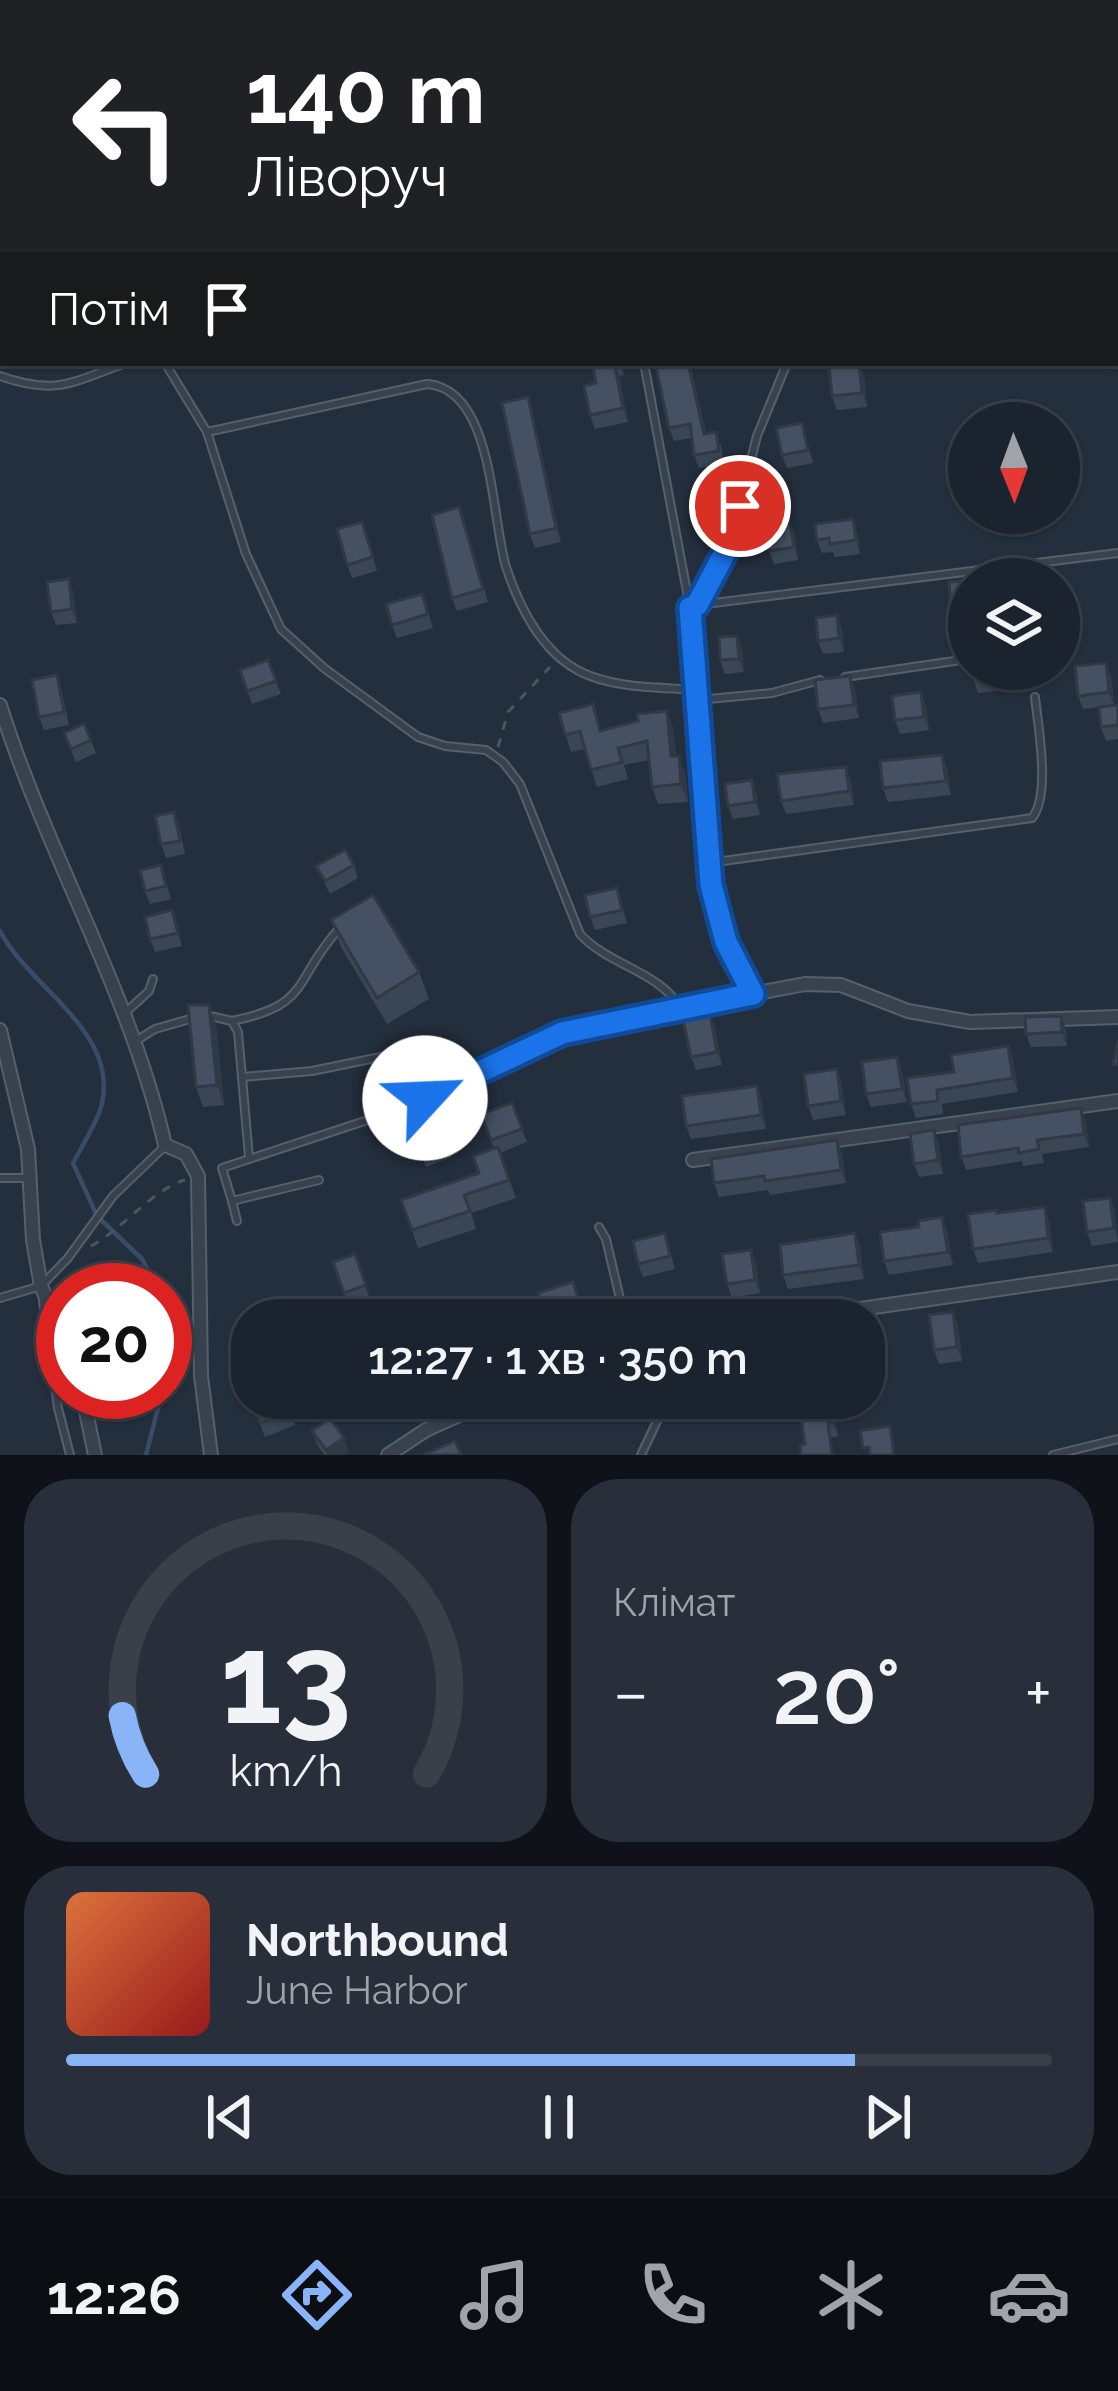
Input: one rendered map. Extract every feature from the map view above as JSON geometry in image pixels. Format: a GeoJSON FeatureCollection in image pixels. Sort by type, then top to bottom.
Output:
{"type":"FeatureCollection","features":[{"type":"Feature","properties":{"kind":"street"},"geometry":{"type":"LineString","coordinates":[[0,705],[33,800],[124,1014],[154,1096],[165,1145],[186,1154],[198,1176],[201,1376],[211,1455]]}},
{"type":"Feature","properties":{"kind":"street"},"geometry":{"type":"LineString","coordinates":[[441,1090],[562,1033],[825,982],[908,1011],[970,1022],[1118,1017]]}},
{"type":"Feature","properties":{"kind":"street"},"geometry":{"type":"LineString","coordinates":[[0,1030],[31,1178],[37,1263]]}},
{"type":"Feature","properties":{"kind":"street"},"geometry":{"type":"LineString","coordinates":[[693,1160],[1118,1102]]}},
{"type":"Feature","properties":{"kind":"street"},"geometry":{"type":"LineString","coordinates":[[885,1305],[1118,1272]]}},
{"type":"Feature","properties":{"kind":"street"},"geometry":{"type":"LineString","coordinates":[[88,1419],[95,1455]]}},
{"type":"Feature","properties":{"kind":"street"},"geometry":{"type":"LineString","coordinates":[[388,1455],[450,1419]]}},
{"type":"Feature","properties":{"kind":"lane"},"geometry":{"type":"LineString","coordinates":[[0,376],[31,387],[58,388],[118,366]]}},
{"type":"Feature","properties":{"kind":"lane"},"geometry":{"type":"LineString","coordinates":[[167,366],[207,432],[246,554],[281,629],[324,668],[418,737],[496,754],[520,784],[580,934],[596,952],[657,983],[682,1010]]}},
{"type":"Feature","properties":{"kind":"lane"},"geometry":{"type":"LineString","coordinates":[[645,366],[693,606],[709,862],[726,942],[753,994]]}},
{"type":"Feature","properties":{"kind":"lane"},"geometry":{"type":"LineString","coordinates":[[693,606],[729,545],[757,436],[786,366]]}},
{"type":"Feature","properties":{"kind":"lane"},"geometry":{"type":"LineString","coordinates":[[207,432],[427,384],[455,392],[466,407],[488,466],[507,569],[533,625],[560,658],[596,678],[698,695],[772,692],[948,662]]}},
{"type":"Feature","properties":{"kind":"lane"},"geometry":{"type":"LineString","coordinates":[[693,606],[1118,553]]}},
{"type":"Feature","properties":{"kind":"lane"},"geometry":{"type":"LineString","coordinates":[[709,862],[1032,818],[1039,808],[1041,760],[1035,697]]}},
{"type":"Feature","properties":{"kind":"lane"},"geometry":{"type":"LineString","coordinates":[[134,1042],[193,1017],[232,1021],[269,1014],[303,985],[326,944],[351,920]]}},
{"type":"Feature","properties":{"kind":"lane"},"geometry":{"type":"LineString","coordinates":[[124,1014],[149,991],[153,979]]}},
{"type":"Feature","properties":{"kind":"lane"},"geometry":{"type":"LineString","coordinates":[[232,1021],[238,1032],[250,1159]]}},
{"type":"Feature","properties":{"kind":"lane"},"geometry":{"type":"LineString","coordinates":[[242,1077],[299,1073],[400,1053],[410,1058],[425,1098]]}},
{"type":"Feature","properties":{"kind":"lane"},"geometry":{"type":"LineString","coordinates":[[237,1221],[222,1168],[441,1090]]}},
{"type":"Feature","properties":{"kind":"lane"},"geometry":{"type":"LineString","coordinates":[[63,1263],[113,1196],[165,1145]]}},
{"type":"Feature","properties":{"kind":"lane"},"geometry":{"type":"LineString","coordinates":[[0,1178],[31,1178]]}},
{"type":"Feature","properties":{"kind":"lane"},"geometry":{"type":"LineString","coordinates":[[232,1201],[320,1180]]}},
{"type":"Feature","properties":{"kind":"lane"},"geometry":{"type":"LineString","coordinates":[[598,1226],[606,1239],[620,1299]]}},
{"type":"Feature","properties":{"kind":"lane"},"geometry":{"type":"LineString","coordinates":[[0,1298],[36,1287]]}},
{"type":"Feature","properties":{"kind":"lane"},"geometry":{"type":"LineString","coordinates":[[61,1419],[70,1455]]}},
{"type":"Feature","properties":{"kind":"lane"},"geometry":{"type":"LineString","coordinates":[[641,1455],[658,1419]]}},
{"type":"Feature","properties":{"kind":"lane"},"geometry":{"type":"LineString","coordinates":[[1052,1455],[1118,1439]]}},
{"type":"Feature","properties":{"kind":"path"},"geometry":{"type":"LineString","coordinates":[[496,754],[508,712],[560,658]]}},
{"type":"Feature","properties":{"kind":"path"},"geometry":{"type":"LineString","coordinates":[[103,1239],[171,1184],[198,1176]]}},
{"type":"Feature","properties":{"kind":"building"},"geometry":{"type":"Polygon","coordinates":[[[593,366],[615,366],[623,408],[590,415],[584,386],[596,383],[593,366]]]}},
{"type":"Feature","properties":{"kind":"building"},"geometry":{"type":"Polygon","coordinates":[[[656,366],[689,366],[704,434],[716,432],[719,451],[694,455],[690,424],[669,428],[656,366]]]}},
{"type":"Feature","properties":{"kind":"building"},"geometry":{"type":"Polygon","coordinates":[[[829,366],[859,366],[862,393],[832,396],[829,366]]]}},
{"type":"Feature","properties":{"kind":"building"},"geometry":{"type":"Polygon","coordinates":[[[528,397],[556,528],[530,534],[502,403],[528,397]]]}},
{"type":"Feature","properties":{"kind":"building"},"geometry":{"type":"Polygon","coordinates":[[[802,423],[808,450],[782,455],[776,428],[802,423]]]}},
{"type":"Feature","properties":{"kind":"building"},"geometry":{"type":"Polygon","coordinates":[[[459,507],[483,589],[452,598],[432,515],[459,507]]]}},
{"type":"Feature","properties":{"kind":"building"},"geometry":{"type":"Polygon","coordinates":[[[789,518],[794,547],[769,551],[765,522],[789,518]]]}},
{"type":"Feature","properties":{"kind":"building"},"geometry":{"type":"Polygon","coordinates":[[[853,519],[856,540],[830,544],[829,538],[817,540],[815,524],[853,519]]]}},
{"type":"Feature","properties":{"kind":"building"},"geometry":{"type":"Polygon","coordinates":[[[362,522],[373,557],[347,565],[337,529],[362,522]]]}},
{"type":"Feature","properties":{"kind":"building"},"geometry":{"type":"Polygon","coordinates":[[[69,579],[72,609],[51,612],[47,582],[69,579]]]}},
{"type":"Feature","properties":{"kind":"building"},"geometry":{"type":"Polygon","coordinates":[[[422,594],[428,614],[392,625],[386,604],[422,594]]]}},
{"type":"Feature","properties":{"kind":"building"},"geometry":{"type":"Polygon","coordinates":[[[837,615],[839,638],[818,641],[816,618],[837,615]]]}},
{"type":"Feature","properties":{"kind":"building"},"geometry":{"type":"Polygon","coordinates":[[[737,636],[739,659],[720,660],[719,637],[737,636]]]}},
{"type":"Feature","properties":{"kind":"building"},"geometry":{"type":"Polygon","coordinates":[[[268,660],[276,681],[247,691],[240,670],[268,660]]]}},
{"type":"Feature","properties":{"kind":"building"},"geometry":{"type":"Polygon","coordinates":[[[1106,663],[1109,692],[1078,696],[1080,666],[1106,663]]]}},
{"type":"Feature","properties":{"kind":"building"},"geometry":{"type":"Polygon","coordinates":[[[57,675],[64,712],[39,717],[32,680],[57,675]]]}},
{"type":"Feature","properties":{"kind":"building"},"geometry":{"type":"Polygon","coordinates":[[[850,676],[854,705],[818,709],[815,680],[850,676]]]}},
{"type":"Feature","properties":{"kind":"building"},"geometry":{"type":"Polygon","coordinates":[[[921,692],[924,717],[895,720],[892,696],[921,692]]]}},
{"type":"Feature","properties":{"kind":"building"},"geometry":{"type":"Polygon","coordinates":[[[593,704],[600,731],[638,721],[637,714],[667,711],[671,756],[679,756],[681,784],[652,787],[647,741],[618,748],[622,762],[591,770],[580,731],[565,735],[559,713],[593,704]]]}},
{"type":"Feature","properties":{"kind":"building"},"geometry":{"type":"Polygon","coordinates":[[[1118,705],[1118,725],[1101,727],[1099,707],[1118,705]]]}},
{"type":"Feature","properties":{"kind":"building"},"geometry":{"type":"Polygon","coordinates":[[[84,724],[91,740],[71,749],[64,733],[84,724]]]}},
{"type":"Feature","properties":{"kind":"building"},"geometry":{"type":"Polygon","coordinates":[[[942,755],[946,781],[883,788],[880,761],[942,755]]]}},
{"type":"Feature","properties":{"kind":"building"},"geometry":{"type":"Polygon","coordinates":[[[846,767],[849,791],[781,801],[777,774],[846,767]]]}},
{"type":"Feature","properties":{"kind":"building"},"geometry":{"type":"Polygon","coordinates":[[[752,780],[755,802],[728,806],[725,784],[752,780]]]}},
{"type":"Feature","properties":{"kind":"building"},"geometry":{"type":"Polygon","coordinates":[[[174,812],[180,841],[161,844],[155,816],[174,812]]]}},
{"type":"Feature","properties":{"kind":"building"},"geometry":{"type":"Polygon","coordinates":[[[345,850],[354,865],[325,881],[316,866],[345,850]]]}},
{"type":"Feature","properties":{"kind":"building"},"geometry":{"type":"Polygon","coordinates":[[[161,865],[166,886],[145,891],[140,870],[161,865]]]}},
{"type":"Feature","properties":{"kind":"building"},"geometry":{"type":"Polygon","coordinates":[[[617,888],[622,910],[590,917],[585,895],[617,888]]]}},
{"type":"Feature","properties":{"kind":"building"},"geometry":{"type":"Polygon","coordinates":[[[373,895],[419,972],[377,998],[331,920],[373,895]]]}},
{"type":"Feature","properties":{"kind":"building"},"geometry":{"type":"Polygon","coordinates":[[[172,910],[178,933],[150,939],[145,917],[172,910]]]}},
{"type":"Feature","properties":{"kind":"building"},"geometry":{"type":"Polygon","coordinates":[[[188,1005],[209,1005],[217,1085],[196,1087],[188,1005]]]}},
{"type":"Feature","properties":{"kind":"building"},"geometry":{"type":"Polygon","coordinates":[[[710,1014],[717,1052],[691,1057],[683,1020],[710,1014]]]}},
{"type":"Feature","properties":{"kind":"building"},"geometry":{"type":"Polygon","coordinates":[[[1061,1016],[1062,1032],[1026,1034],[1025,1017],[1061,1016]]]}},
{"type":"Feature","properties":{"kind":"building"},"geometry":{"type":"Polygon","coordinates":[[[1008,1046],[1013,1078],[937,1090],[938,1101],[911,1104],[907,1078],[954,1072],[951,1055],[1008,1046]]]}},
{"type":"Feature","properties":{"kind":"building"},"geometry":{"type":"Polygon","coordinates":[[[897,1057],[902,1089],[866,1094],[862,1062],[897,1057]]]}},
{"type":"Feature","properties":{"kind":"building"},"geometry":{"type":"Polygon","coordinates":[[[837,1069],[841,1101],[808,1106],[804,1074],[837,1069]]]}},
{"type":"Feature","properties":{"kind":"building"},"geometry":{"type":"Polygon","coordinates":[[[757,1086],[761,1115],[686,1126],[682,1096],[757,1086]]]}},
{"type":"Feature","properties":{"kind":"building"},"geometry":{"type":"Polygon","coordinates":[[[512,1103],[522,1129],[491,1140],[481,1114],[512,1103]]]}},
{"type":"Feature","properties":{"kind":"building"},"geometry":{"type":"Polygon","coordinates":[[[1081,1108],[1084,1134],[1037,1140],[1039,1149],[1019,1153],[1018,1148],[961,1157],[958,1125],[1081,1108]]]}},
{"type":"Feature","properties":{"kind":"building"},"geometry":{"type":"Polygon","coordinates":[[[438,1119],[447,1144],[421,1153],[412,1128],[438,1119]]]}},
{"type":"Feature","properties":{"kind":"building"},"geometry":{"type":"Polygon","coordinates":[[[934,1130],[938,1160],[914,1164],[910,1134],[934,1130]]]}},
{"type":"Feature","properties":{"kind":"building"},"geometry":{"type":"Polygon","coordinates":[[[837,1140],[841,1170],[714,1183],[711,1159],[837,1140]]]}},
{"type":"Feature","properties":{"kind":"building"},"geometry":{"type":"Polygon","coordinates":[[[498,1147],[509,1180],[464,1195],[470,1211],[412,1230],[401,1200],[479,1173],[473,1156],[498,1147]]]}},
{"type":"Feature","properties":{"kind":"building"},"geometry":{"type":"Polygon","coordinates":[[[1110,1198],[1114,1228],[1087,1232],[1083,1201],[1110,1198]]]}},
{"type":"Feature","properties":{"kind":"building"},"geometry":{"type":"Polygon","coordinates":[[[1045,1207],[1048,1238],[973,1249],[968,1214],[1045,1207]]]}},
{"type":"Feature","properties":{"kind":"building"},"geometry":{"type":"Polygon","coordinates":[[[942,1217],[948,1252],[884,1261],[880,1232],[919,1227],[918,1221],[942,1217]]]}},
{"type":"Feature","properties":{"kind":"building"},"geometry":{"type":"Polygon","coordinates":[[[665,1233],[670,1256],[638,1264],[633,1241],[665,1233]]]}},
{"type":"Feature","properties":{"kind":"building"},"geometry":{"type":"Polygon","coordinates":[[[855,1233],[859,1265],[783,1275],[780,1245],[855,1233]]]}},
{"type":"Feature","properties":{"kind":"building"},"geometry":{"type":"Polygon","coordinates":[[[751,1250],[755,1280],[727,1284],[722,1254],[751,1250]]]}},
{"type":"Feature","properties":{"kind":"building"},"geometry":{"type":"Polygon","coordinates":[[[355,1254],[366,1285],[344,1293],[333,1262],[355,1254]]]}},
{"type":"Feature","properties":{"kind":"building"},"geometry":{"type":"Polygon","coordinates":[[[573,1282],[578,1299],[540,1299],[538,1293],[573,1282]]]}},
{"type":"Feature","properties":{"kind":"building"},"geometry":{"type":"Polygon","coordinates":[[[953,1312],[957,1347],[934,1350],[929,1315],[953,1312]]]}},
{"type":"Feature","properties":{"kind":"building"},"geometry":{"type":"Polygon","coordinates":[[[331,1419],[344,1438],[326,1450],[312,1431],[331,1419]]]}},
{"type":"Feature","properties":{"kind":"building"},"geometry":{"type":"Polygon","coordinates":[[[801,1419],[833,1419],[828,1423],[832,1455],[801,1455],[800,1445],[805,1444],[801,1419]]]}},
{"type":"Feature","properties":{"kind":"building"},"geometry":{"type":"Polygon","coordinates":[[[890,1426],[894,1455],[870,1455],[869,1447],[863,1448],[860,1431],[890,1426]]]}},
{"type":"Feature","properties":{"kind":"building"},"geometry":{"type":"Polygon","coordinates":[[[455,1441],[461,1455],[425,1455],[425,1454],[455,1441]]]}},
{"type":"Feature","properties":{"kind":"waterway"},"geometry":{"type":"LineString","coordinates":[[0,931],[71,1015],[100,1060],[104,1085],[99,1113],[73,1163],[97,1216],[144,1263]]}},
{"type":"Feature","properties":{"kind":"waterway"},"geometry":{"type":"LineString","coordinates":[[146,1455],[155,1419]]}},
{"type":"Feature","properties":{"kind":"route"},"geometry":{"type":"LineString","coordinates":[[425,1098],[562,1033],[753,994],[726,942],[711,885],[690,608],[697,605],[729,545],[740,506]]}}]}
